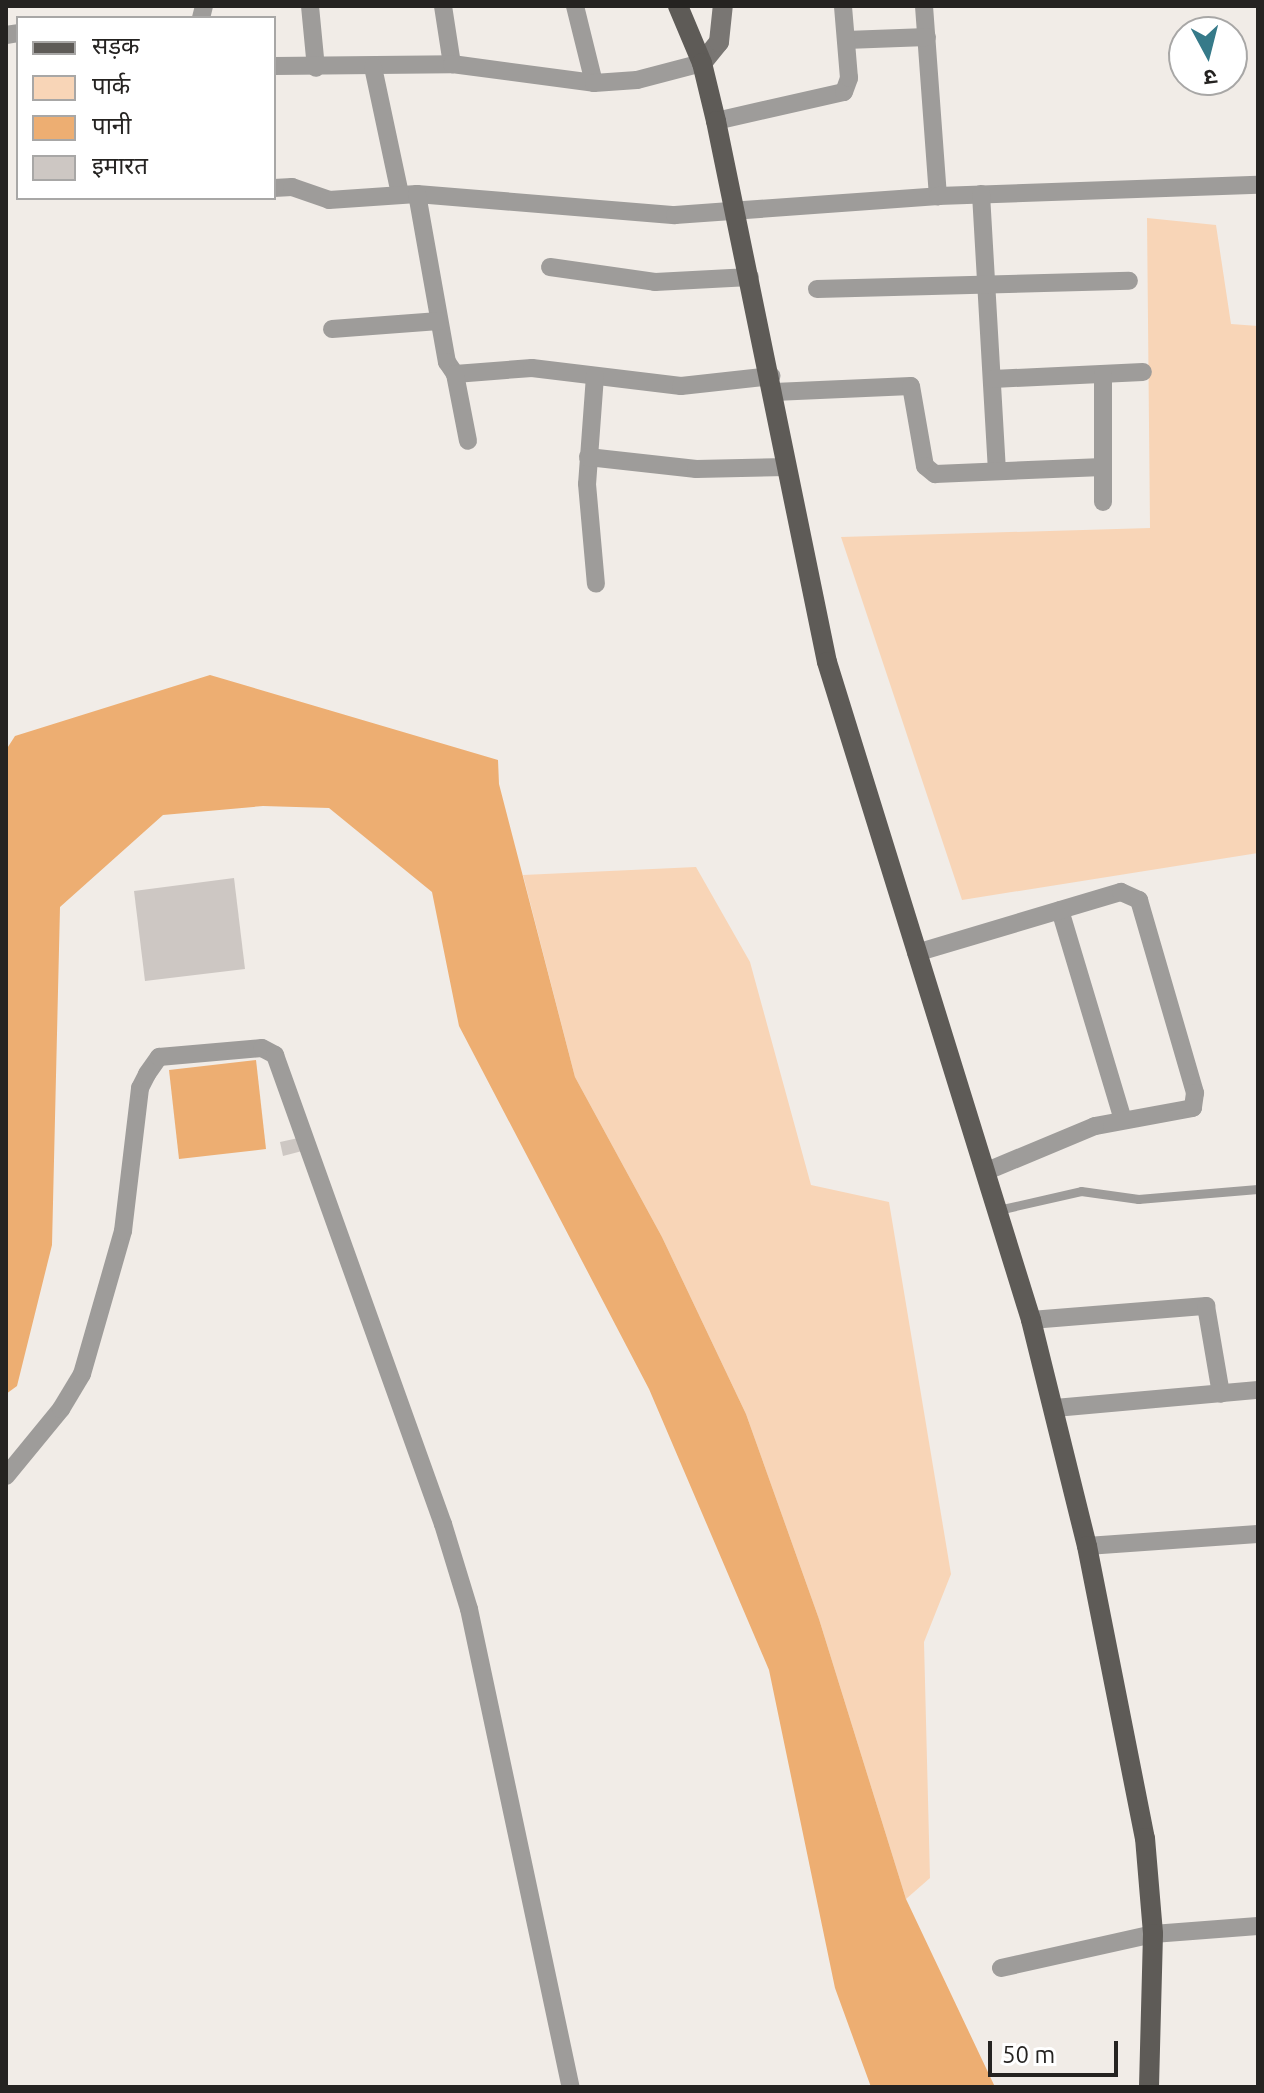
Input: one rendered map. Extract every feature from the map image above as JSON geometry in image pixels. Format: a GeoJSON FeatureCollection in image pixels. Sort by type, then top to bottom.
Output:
{"type":"FeatureCollection","features":[{"type":"Feature","properties":{"kind":"main road"},"geometry":{"type":"LineString","coordinates":[[678,6],[702,63],[737,213],[827,662],[1031,1320],[1087,1546],[1140,1808],[1153,1934],[1149,2087]]}},
{"type":"Feature","properties":{"kind":"street"},"geometry":{"type":"LineString","coordinates":[[310,6],[316,68]]}},
{"type":"Feature","properties":{"kind":"street"},"geometry":{"type":"LineString","coordinates":[[443,6],[452,64]]}},
{"type":"Feature","properties":{"kind":"street"},"geometry":{"type":"LineString","coordinates":[[575,6],[594,83]]}},
{"type":"Feature","properties":{"kind":"street"},"geometry":{"type":"LineString","coordinates":[[276,66],[452,64],[594,83],[637,80],[702,63],[719,42],[723,6]]}},
{"type":"Feature","properties":{"kind":"street"},"geometry":{"type":"LineString","coordinates":[[716,121],[844,92],[849,78],[843,6]]}},
{"type":"Feature","properties":{"kind":"street"},"geometry":{"type":"LineString","coordinates":[[924,6],[938,196]]}},
{"type":"Feature","properties":{"kind":"street"},"geometry":{"type":"LineString","coordinates":[[846,40],[927,37]]}},
{"type":"Feature","properties":{"kind":"street"},"geometry":{"type":"LineString","coordinates":[[373,67],[409,194],[447,362],[455,374],[468,441]]}},
{"type":"Feature","properties":{"kind":"street"},"geometry":{"type":"LineString","coordinates":[[276,188],[292,187],[329,200],[409,194],[634,214],[737,213],[981,194],[1258,185]]}},
{"type":"Feature","properties":{"kind":"street"},"geometry":{"type":"LineString","coordinates":[[981,194],[997,471]]}},
{"type":"Feature","properties":{"kind":"street"},"geometry":{"type":"LineString","coordinates":[[550,267],[655,282],[750,277]]}},
{"type":"Feature","properties":{"kind":"street"},"geometry":{"type":"LineString","coordinates":[[817,289],[1129,281]]}},
{"type":"Feature","properties":{"kind":"street"},"geometry":{"type":"LineString","coordinates":[[332,329],[439,321]]}},
{"type":"Feature","properties":{"kind":"street"},"geometry":{"type":"LineString","coordinates":[[455,374],[519,367],[681,386],[904,384],[915,391],[927,470],[1103,467]]}},
{"type":"Feature","properties":{"kind":"street"},"geometry":{"type":"LineString","coordinates":[[993,379],[1143,372]]}},
{"type":"Feature","properties":{"kind":"street"},"geometry":{"type":"LineString","coordinates":[[1103,374],[1103,502]]}},
{"type":"Feature","properties":{"kind":"street"},"geometry":{"type":"LineString","coordinates":[[595,376],[588,457],[596,584]]}},
{"type":"Feature","properties":{"kind":"street"},"geometry":{"type":"LineString","coordinates":[[588,457],[696,469],[787,467]]}},
{"type":"Feature","properties":{"kind":"street"},"geometry":{"type":"LineString","coordinates":[[916,953],[1121,892],[1139,900],[1196,1102],[1187,1111],[1123,1120],[1070,1134],[987,1171]]}},
{"type":"Feature","properties":{"kind":"street"},"geometry":{"type":"LineString","coordinates":[[1060,910],[1123,1120]]}},
{"type":"Feature","properties":{"kind":"street"},"geometry":{"type":"LineString","coordinates":[[6,1476],[61,1409],[82,1374],[123,1231],[140,1088],[147,1074],[159,1057],[262,1048],[275,1055],[469,1609],[571,2087]]}},
{"type":"Feature","properties":{"kind":"street"},"geometry":{"type":"LineString","coordinates":[[1031,1320],[1206,1306],[1221,1394]]}},
{"type":"Feature","properties":{"kind":"street"},"geometry":{"type":"LineString","coordinates":[[1055,1408],[1258,1390]]}},
{"type":"Feature","properties":{"kind":"street"},"geometry":{"type":"LineString","coordinates":[[1087,1546],[1258,1534]]}},
{"type":"Feature","properties":{"kind":"street"},"geometry":{"type":"LineString","coordinates":[[1001,1968],[1153,1934],[1258,1926]]}},
{"type":"Feature","properties":{"kind":"lane"},"geometry":{"type":"LineString","coordinates":[[998,1210],[1081,1191],[1138,1199],[1258,1189]]}},
{"type":"Feature","properties":{"kind":"green space"},"geometry":{"type":"Polygon","coordinates":[[[1147,218],[1216,225],[1231,324],[1258,326],[1258,853],[962,900],[841,537],[1150,528],[1147,218]]]}},
{"type":"Feature","properties":{"kind":"green space"},"geometry":{"type":"Polygon","coordinates":[[[696,867],[750,962],[811,1185],[889,1202],[951,1574],[924,1642],[930,1878],[906,1899],[819,1619],[746,1414],[662,1237],[575,1077],[523,875],[696,867]]]}},
{"type":"Feature","properties":{"kind":"water"},"geometry":{"type":"Polygon","coordinates":[[[210,675],[498,760],[499,784],[575,1077],[662,1237],[746,1414],[819,1619],[906,1899],[995,2087],[871,2087],[835,1988],[769,1670],[649,1389],[459,1026],[432,892],[329,808],[263,806],[163,815],[60,907],[52,1245],[17,1386],[6,1394],[6,750],[15,736],[210,675]]]}},
{"type":"Feature","properties":{"kind":"water"},"geometry":{"type":"Polygon","coordinates":[[[256,1060],[266,1149],[179,1159],[169,1070],[256,1060]]]}},
{"type":"Feature","properties":{"kind":"building"},"geometry":{"type":"Polygon","coordinates":[[[234,878],[245,969],[145,981],[134,891],[234,878]]]}},
{"type":"Feature","properties":{"kind":"building"},"geometry":{"type":"Polygon","coordinates":[[[303,1137],[306,1150],[283,1156],[280,1142],[303,1137]]]}}]}
